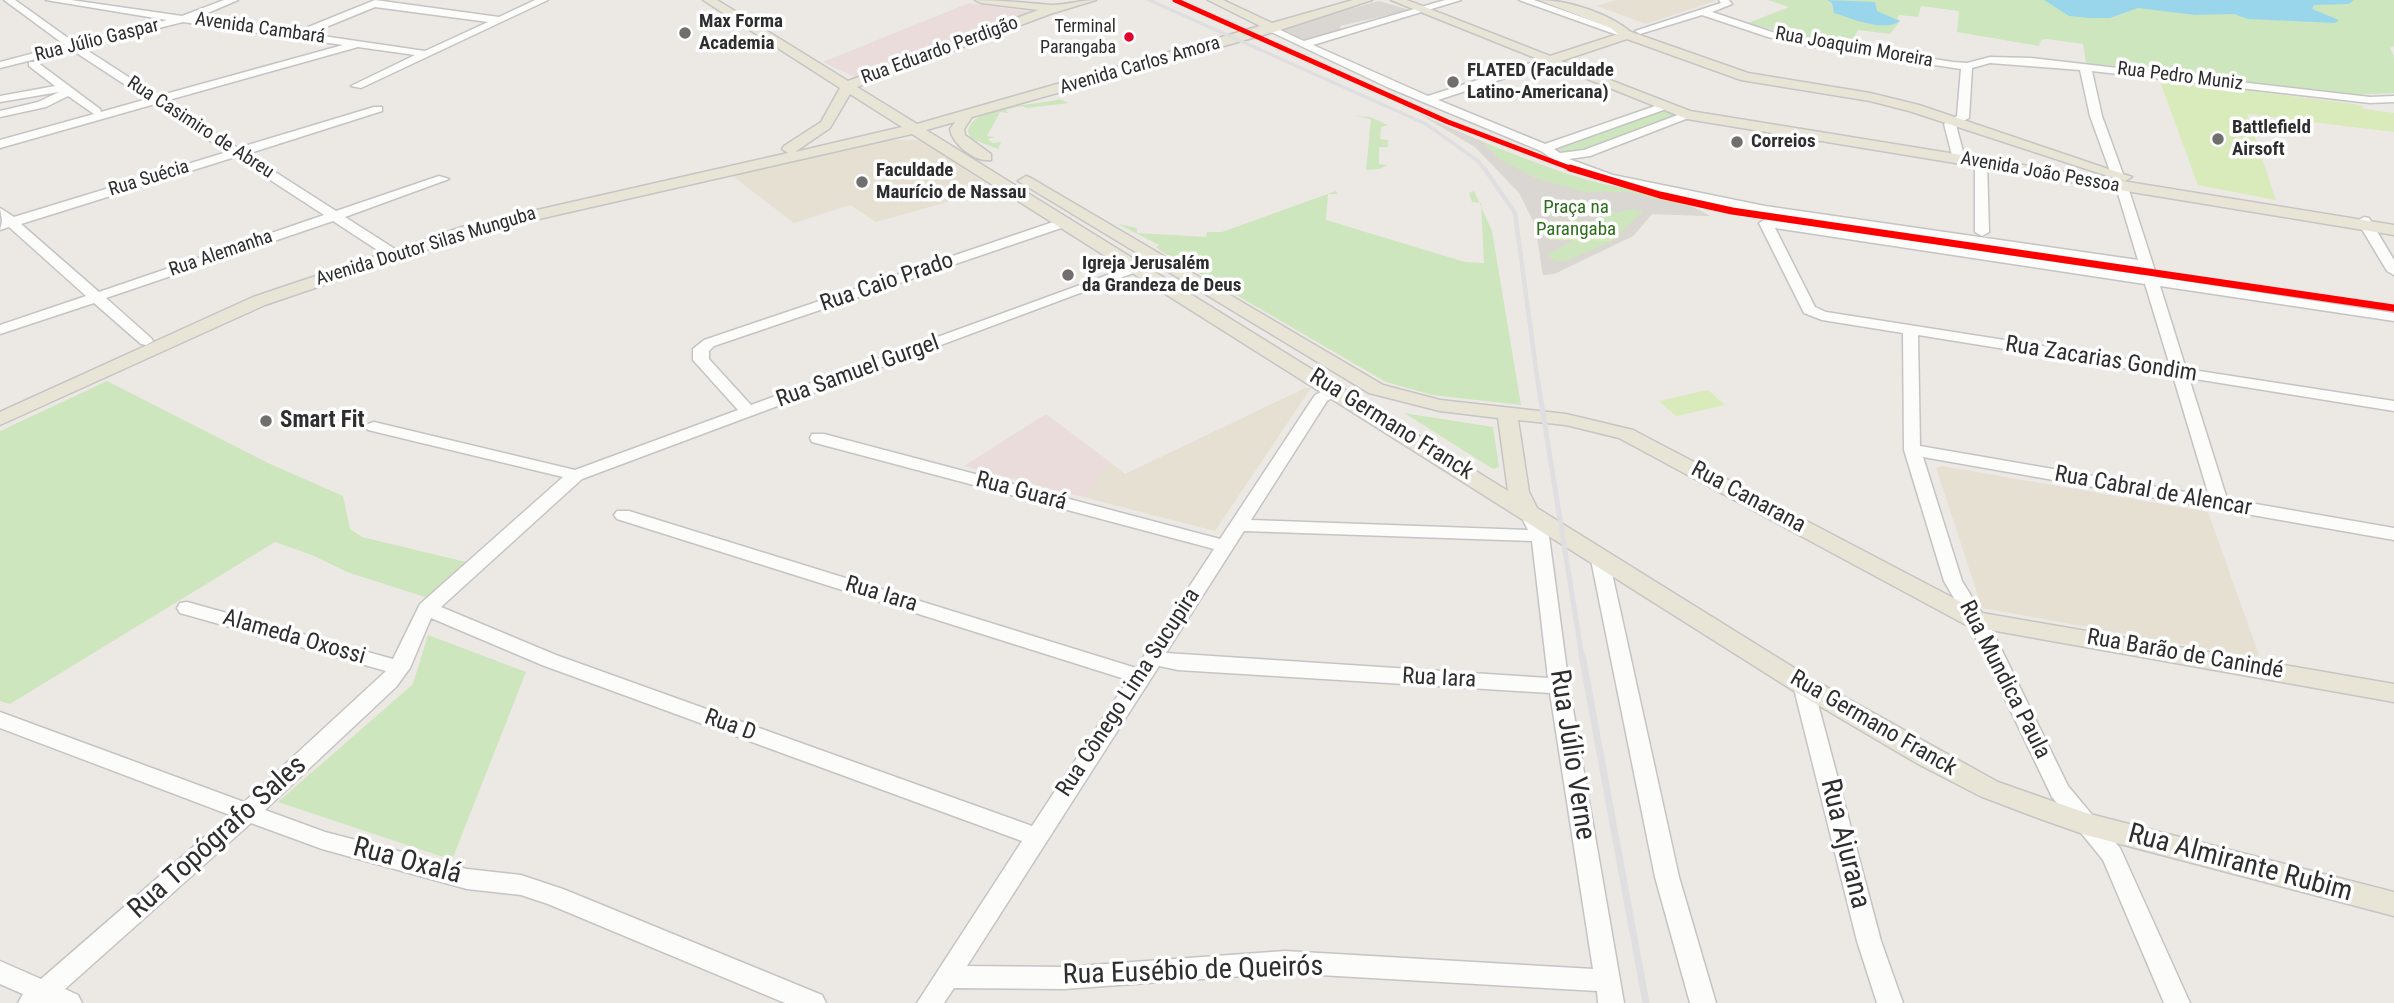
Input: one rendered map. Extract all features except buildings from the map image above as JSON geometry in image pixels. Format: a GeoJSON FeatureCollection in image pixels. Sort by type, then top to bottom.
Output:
{"type":"FeatureCollection","features":[{"type":"Feature","properties":{"kind":"main road","name":"Rua Germano Franck"},"geometry":{"type":"LineString","coordinates":[[709,0],[1803,685],[1927,757],[1989,789],[2086,824]]}},
{"type":"Feature","properties":{"kind":"main road"},"geometry":{"type":"LineString","coordinates":[[981,0],[1056,9]]}},
{"type":"Feature","properties":{"kind":"main road","name":"Rua Eduardo Perdigão"},"geometry":{"type":"LineString","coordinates":[[779,154],[813,137],[833,119],[847,86],[1056,9],[1090,0]]}},
{"type":"Feature","properties":{"kind":"main road"},"geometry":{"type":"LineString","coordinates":[[1214,0],[1272,28]]}},
{"type":"Feature","properties":{"kind":"main road","name":"Avenida Carlos Amora"},"geometry":{"type":"LineString","coordinates":[[914,129],[1024,100],[1361,0]]}},
{"type":"Feature","properties":{"kind":"main road","name":"Avenida João Pessoa"},"geometry":{"type":"LineString","coordinates":[[1397,0],[1687,115],[2049,173],[2120,181],[2394,228]]}},
{"type":"Feature","properties":{"kind":"main road"},"geometry":{"type":"LineString","coordinates":[[1545,0],[1615,25],[1627,36],[1746,77],[1870,97],[1955,121],[2120,181]]}},
{"type":"Feature","properties":{"kind":"main road"},"geometry":{"type":"LineString","coordinates":[[1564,0],[1640,31],[1659,46]]}},
{"type":"Feature","properties":{"kind":"main road"},"geometry":{"type":"LineString","coordinates":[[1550,60],[1627,36]]}},
{"type":"Feature","properties":{"kind":"main road","name":"Rua Germano Franck"},"geometry":{"type":"LineString","coordinates":[[967,114],[957,133],[975,151],[1376,389],[1426,405],[1507,415]]}},
{"type":"Feature","properties":{"kind":"main road","name":"Avenida Doutor Silas Munguba"},"geometry":{"type":"LineString","coordinates":[[0,419],[189,331],[388,251],[533,214],[914,129]]}},
{"type":"Feature","properties":{"kind":"main road","name":"Avenida Doutor Silas Munguba"},"geometry":{"type":"LineString","coordinates":[[0,409],[146,341],[270,288],[527,208],[779,154]]}},
{"type":"Feature","properties":{"kind":"main road","name":"Avenida João Pessoa"},"geometry":{"type":"LineString","coordinates":[[2120,181],[2366,223]]}},
{"type":"Feature","properties":{"kind":"main road"},"geometry":{"type":"LineString","coordinates":[[1335,391],[1426,412],[1490,419],[1507,415],[1520,492],[1527,510]]}},
{"type":"Feature","properties":{"kind":"main road","name":"Rua Canarana"},"geometry":{"type":"LineString","coordinates":[[1507,415],[1588,424],[1626,434],[1976,620]]}},
{"type":"Feature","properties":{"kind":"main road","name":"Rua Barão de Canindé"},"geometry":{"type":"LineString","coordinates":[[1976,620],[2394,693]]}},
{"type":"Feature","properties":{"kind":"main road","name":"Rua Almirante Rubim"},"geometry":{"type":"LineString","coordinates":[[2086,824],[2394,904]]}},
{"type":"Feature","properties":{"kind":"street","name":"Rua Casimiro de Abreu"},"geometry":{"type":"LineString","coordinates":[[9,0],[74,47],[238,151],[388,251]]}},
{"type":"Feature","properties":{"kind":"street","name":"Avenida Cambará"},"geometry":{"type":"LineString","coordinates":[[51,0],[427,54]]}},
{"type":"Feature","properties":{"kind":"street","name":"Rua Júlio Gaspar"},"geometry":{"type":"LineString","coordinates":[[0,65],[186,18],[233,0]]}},
{"type":"Feature","properties":{"kind":"street"},"geometry":{"type":"LineString","coordinates":[[300,34],[383,0]]}},
{"type":"Feature","properties":{"kind":"street"},"geometry":{"type":"LineString","coordinates":[[357,86],[543,0]]}},
{"type":"Feature","properties":{"kind":"street"},"geometry":{"type":"LineString","coordinates":[[1304,44],[1456,0]]}},
{"type":"Feature","properties":{"kind":"street"},"geometry":{"type":"LineString","coordinates":[[1524,0],[1627,36]]}},
{"type":"Feature","properties":{"kind":"street"},"geometry":{"type":"LineString","coordinates":[[1640,31],[1727,4],[1724,0]]}},
{"type":"Feature","properties":{"kind":"street"},"geometry":{"type":"LineString","coordinates":[[373,5],[500,20]]}},
{"type":"Feature","properties":{"kind":"street","name":"Rua Joaquim Moreira"},"geometry":{"type":"LineString","coordinates":[[1702,12],[1772,35],[1808,43],[1967,66]]}},
{"type":"Feature","properties":{"kind":"street"},"geometry":{"type":"LineString","coordinates":[[1272,28],[1550,153],[1570,166],[1610,178],[1710,201],[2147,265]]}},
{"type":"Feature","properties":{"kind":"street"},"geometry":{"type":"LineString","coordinates":[[1,140],[58,128],[359,43]]}},
{"type":"Feature","properties":{"kind":"street"},"geometry":{"type":"LineString","coordinates":[[1428,100],[1550,60]]}},
{"type":"Feature","properties":{"kind":"street","name":"Rua Pedro Muniz"},"geometry":{"type":"LineString","coordinates":[[1967,66],[2009,60],[2085,66],[2370,100],[2394,99]]}},
{"type":"Feature","properties":{"kind":"street"},"geometry":{"type":"LineString","coordinates":[[33,64],[96,111]]}},
{"type":"Feature","properties":{"kind":"street"},"geometry":{"type":"LineString","coordinates":[[1959,159],[1950,124],[1963,118],[1967,66]]}},
{"type":"Feature","properties":{"kind":"street"},"geometry":{"type":"LineString","coordinates":[[2085,66],[2096,116],[2153,283],[2220,504]]}},
{"type":"Feature","properties":{"kind":"street"},"geometry":{"type":"LineString","coordinates":[[0,99],[65,90]]}},
{"type":"Feature","properties":{"kind":"street"},"geometry":{"type":"LineString","coordinates":[[0,114],[27,110],[65,90]]}},
{"type":"Feature","properties":{"kind":"street"},"geometry":{"type":"LineString","coordinates":[[1550,153],[1665,106]]}},
{"type":"Feature","properties":{"kind":"street","name":"Rua Suécia"},"geometry":{"type":"LineString","coordinates":[[6,224],[378,108]]}},
{"type":"Feature","properties":{"kind":"street"},"geometry":{"type":"LineString","coordinates":[[27,110],[58,128]]}},
{"type":"Feature","properties":{"kind":"street"},"geometry":{"type":"LineString","coordinates":[[1550,153],[1586,153],[1687,115]]}},
{"type":"Feature","properties":{"kind":"street"},"geometry":{"type":"LineString","coordinates":[[1981,162],[1982,232]]}},
{"type":"Feature","properties":{"kind":"street","name":"Rua Alemanha"},"geometry":{"type":"LineString","coordinates":[[0,330],[443,179]]}},
{"type":"Feature","properties":{"kind":"street"},"geometry":{"type":"LineString","coordinates":[[0,212],[6,224],[97,296],[146,341]]}},
{"type":"Feature","properties":{"kind":"street","name":"Rua Caio Prado"},"geometry":{"type":"LineString","coordinates":[[749,412],[701,360],[701,349],[709,343],[1065,222]]}},
{"type":"Feature","properties":{"kind":"street","name":"Rua Zacarias Gondim"},"geometry":{"type":"LineString","coordinates":[[2153,283],[1766,223],[1810,310],[1822,316],[2394,406]]}},
{"type":"Feature","properties":{"kind":"street"},"geometry":{"type":"LineString","coordinates":[[2366,223],[2394,271]]}},
{"type":"Feature","properties":{"kind":"street","name":"Rua Samuel Gurgel"},"geometry":{"type":"LineString","coordinates":[[576,475],[1140,268]]}},
{"type":"Feature","properties":{"kind":"street"},"geometry":{"type":"LineString","coordinates":[[2153,283],[2394,317]]}},
{"type":"Feature","properties":{"kind":"street","name":"Rua Mundica Paula"},"geometry":{"type":"LineString","coordinates":[[1910,331],[1912,450],[1953,582],[1976,620],[2060,791],[2112,855],[2176,1003]]}},
{"type":"Feature","properties":{"kind":"street","name":"Rua Cônego Lima Sucupira"},"geometry":{"type":"LineString","coordinates":[[930,1003],[1321,398],[1335,391]]}},
{"type":"Feature","properties":{"kind":"street"},"geometry":{"type":"LineString","coordinates":[[374,427],[576,475]]}},
{"type":"Feature","properties":{"kind":"street","name":"Rua Guará"},"geometry":{"type":"LineString","coordinates":[[818,438],[1224,546]]}},
{"type":"Feature","properties":{"kind":"street","name":"Rua Cabral de Alencar"},"geometry":{"type":"LineString","coordinates":[[1912,450],[2394,534]]}},
{"type":"Feature","properties":{"kind":"street"},"geometry":{"type":"LineString","coordinates":[[400,668],[412,632],[427,609],[576,475]]}},
{"type":"Feature","properties":{"kind":"street","name":"Rua Júlio Verne"},"geometry":{"type":"LineString","coordinates":[[1527,510],[1540,536],[1559,686],[1609,992]]}},
{"type":"Feature","properties":{"kind":"street","name":"Rua Iara"},"geometry":{"type":"LineString","coordinates":[[623,515],[1146,666],[1191,664],[1559,686]]}},
{"type":"Feature","properties":{"kind":"street"},"geometry":{"type":"LineString","coordinates":[[1238,524],[1540,536]]}},
{"type":"Feature","properties":{"kind":"street"},"geometry":{"type":"LineString","coordinates":[[1598,555],[1667,877],[1703,1003]]}},
{"type":"Feature","properties":{"kind":"street","name":"Alameda Oxossi"},"geometry":{"type":"LineString","coordinates":[[187,608],[400,668]]}},
{"type":"Feature","properties":{"kind":"street","name":"Rua D"},"geometry":{"type":"LineString","coordinates":[[427,609],[549,660],[1036,837]]}},
{"type":"Feature","properties":{"kind":"street","name":"Rua Topógrafo Sales"},"geometry":{"type":"LineString","coordinates":[[38,997],[247,813],[372,698],[400,668]]}},
{"type":"Feature","properties":{"kind":"street","name":"Rua Ajurana"},"geometry":{"type":"LineString","coordinates":[[1803,685],[1869,941],[1890,1003]]}},
{"type":"Feature","properties":{"kind":"street","name":"Rua Oxalá"},"geometry":{"type":"LineString","coordinates":[[0,720],[322,840],[467,879],[521,885],[555,896],[813,1003]]}},
{"type":"Feature","properties":{"kind":"street","name":"Rua Eusébio de Queirós"},"geometry":{"type":"LineString","coordinates":[[947,977],[1064,978],[1285,962],[1609,992]]}},
{"type":"Feature","properties":{"kind":"street"},"geometry":{"type":"LineString","coordinates":[[0,972],[38,997],[69,1003]]}},
{"type":"Feature","properties":{"kind":"shaded area"},"geometry":{"type":"Polygon","coordinates":[[[1616,0],[1718,0],[1646,24],[1597,6],[1616,0]]]}},
{"type":"Feature","properties":{"kind":"shaded area"},"geometry":{"type":"Polygon","coordinates":[[[1379,1],[1410,10],[1340,26],[1341,31],[1307,41],[1280,28],[1379,1]]]}},
{"type":"Feature","properties":{"kind":"shaded area"},"geometry":{"type":"Polygon","coordinates":[[[969,3],[1032,12],[855,77],[823,62],[969,3]]]}},
{"type":"Feature","properties":{"kind":"shaded area"},"geometry":{"type":"Polygon","coordinates":[[[1421,115],[1483,142],[1501,160],[1535,178],[1585,192],[1629,192],[1695,208],[1710,216],[1652,214],[1633,236],[1554,274],[1543,275],[1535,225],[1519,193],[1475,147],[1421,115]],[[1560,204],[1545,215],[1598,216],[1601,221],[1542,221],[1549,240],[1573,240],[1547,255],[1555,261],[1566,261],[1612,241],[1643,211],[1631,209],[1616,213],[1603,205],[1587,204],[1591,214],[1566,214],[1560,204]]]}},
{"type":"Feature","properties":{"kind":"shaded area","name":"Faculdade Maurício de Nassau"},"geometry":{"type":"Polygon","coordinates":[[[889,140],[921,140],[994,189],[876,222],[850,205],[794,223],[731,175],[889,140]]]}},
{"type":"Feature","properties":{"kind":"shaded area"},"geometry":{"type":"Polygon","coordinates":[[[1305,388],[1311,388],[1215,531],[1083,497],[1110,462],[1125,474],[1305,388]]]}},
{"type":"Feature","properties":{"kind":"shaded area"},"geometry":{"type":"Polygon","coordinates":[[[1046,414],[1110,462],[1083,497],[964,466],[1046,414]]]}},
{"type":"Feature","properties":{"kind":"shaded area"},"geometry":{"type":"Polygon","coordinates":[[[1942,466],[2208,512],[2259,655],[2254,657],[1982,608],[1936,468],[1942,466]]]}},
{"type":"Feature","properties":{"kind":"green space"},"geometry":{"type":"Polygon","coordinates":[[[1768,0],[2394,0],[2394,46],[2390,48],[2394,57],[2394,93],[2351,95],[2086,63],[2083,44],[2046,39],[2041,40],[2039,46],[1957,32],[1959,11],[1921,6],[1918,17],[1899,15],[1897,19],[1900,21],[1890,34],[1858,30],[1850,45],[1796,36],[1748,23],[1789,7],[1768,0]]]}},
{"type":"Feature","properties":{"kind":"green space","name":"Battlefield Airsoft"},"geometry":{"type":"Polygon","coordinates":[[[2159,79],[2361,105],[2364,109],[2394,113],[2394,132],[2247,114],[2276,200],[2198,185],[2159,79]]]}},
{"type":"Feature","properties":{"kind":"green space"},"geometry":{"type":"Polygon","coordinates":[[[1059,99],[1069,103],[1027,108],[1021,106],[1005,110],[1009,113],[1000,112],[987,136],[995,137],[988,139],[992,143],[1001,142],[998,149],[972,139],[968,132],[972,123],[994,111],[1009,107],[1059,99]]]}},
{"type":"Feature","properties":{"kind":"green space"},"geometry":{"type":"Polygon","coordinates":[[[1658,108],[1679,116],[1580,153],[1551,150],[1658,108]]]}},
{"type":"Feature","properties":{"kind":"green space","name":"Praça na Parangaba"},"geometry":{"type":"Polygon","coordinates":[[[1421,115],[1552,168],[1683,204],[1710,216],[1652,214],[1633,236],[1554,274],[1543,275],[1535,226],[1518,190],[1490,159],[1456,134],[1421,115]]]}},
{"type":"Feature","properties":{"kind":"green space"},"geometry":{"type":"Polygon","coordinates":[[[1355,116],[1370,117],[1388,125],[1381,127],[1380,139],[1388,140],[1388,147],[1379,147],[1379,164],[1387,165],[1380,169],[1366,170],[1371,119],[1355,116]]]}},
{"type":"Feature","properties":{"kind":"green space"},"geometry":{"type":"Polygon","coordinates":[[[1336,191],[1337,194],[1328,194],[1326,220],[1465,262],[1484,263],[1481,207],[1492,231],[1521,405],[1432,395],[1386,382],[1164,253],[1156,247],[1159,245],[1118,224],[1137,228],[1137,233],[1206,237],[1207,232],[1222,232],[1336,191]]]}},
{"type":"Feature","properties":{"kind":"green space"},"geometry":{"type":"Polygon","coordinates":[[[1474,191],[1479,203],[1472,202],[1469,193],[1474,191]]]}},
{"type":"Feature","properties":{"kind":"green space"},"geometry":{"type":"Polygon","coordinates":[[[1542,221],[1604,221],[1613,241],[1549,240],[1542,221]]]}},
{"type":"Feature","properties":{"kind":"green space"},"geometry":{"type":"Polygon","coordinates":[[[107,381],[268,463],[343,496],[350,529],[362,537],[466,562],[428,598],[347,572],[312,555],[275,542],[10,704],[0,701],[0,431],[107,381]]]}},
{"type":"Feature","properties":{"kind":"green space"},"geometry":{"type":"Polygon","coordinates":[[[1708,390],[1725,405],[1676,416],[1659,401],[1708,390]]]}},
{"type":"Feature","properties":{"kind":"green space"},"geometry":{"type":"Polygon","coordinates":[[[1404,413],[1493,427],[1499,467],[1493,469],[1404,413]]]}},
{"type":"Feature","properties":{"kind":"green space"},"geometry":{"type":"Polygon","coordinates":[[[428,635],[526,672],[452,860],[278,802],[413,684],[428,635]]]}},
{"type":"Feature","properties":{"kind":"water"},"geometry":{"type":"Polygon","coordinates":[[[1827,0],[1875,2],[1877,11],[1900,21],[1885,26],[1858,21],[1834,13],[1832,3],[1827,0]]]}},
{"type":"Feature","properties":{"kind":"water"},"geometry":{"type":"Polygon","coordinates":[[[2044,0],[2354,0],[2349,4],[2314,5],[2312,9],[2339,20],[2335,23],[2248,19],[2234,14],[2195,15],[2138,8],[2110,18],[2089,18],[2069,16],[2044,0]]]}},
{"type":"Feature","properties":{"kind":"railway"},"geometry":{"type":"LineString","coordinates":[[1149,0],[1426,124],[1478,161],[1485,170]]}},
{"type":"Feature","properties":{"kind":"railway"},"geometry":{"type":"LineString","coordinates":[[1484,168],[1515,213],[1538,384]]}},
{"type":"Feature","properties":{"kind":"railway"},"geometry":{"type":"LineString","coordinates":[[1538,382],[1582,657]]}},
{"type":"Feature","properties":{"kind":"railway"},"geometry":{"type":"LineString","coordinates":[[1582,655],[1646,1003]]}},
{"type":"Feature","properties":{"kind":"transit line"},"geometry":{"type":"LineString","coordinates":[[1175,0],[1448,122],[1518,150],[1660,195],[1732,211],[2394,308]]}},
{"type":"Feature","properties":{"kind":"place","name":"Max Forma Academia"},"geometry":{"type":"Point","coordinates":[685,33]}},
{"type":"Feature","properties":{"kind":"place","name":"Terminal Parangaba"},"geometry":{"type":"Point","coordinates":[1129,37]}},
{"type":"Feature","properties":{"kind":"place","name":"FLATED (Faculdade Latino-Americana)"},"geometry":{"type":"Point","coordinates":[1453,82]}},
{"type":"Feature","properties":{"kind":"place","name":"Battlefield Airsoft"},"geometry":{"type":"Point","coordinates":[2218,139]}},
{"type":"Feature","properties":{"kind":"place","name":"Correios"},"geometry":{"type":"Point","coordinates":[1737,142]}},
{"type":"Feature","properties":{"kind":"place","name":"Faculdade Maurício de Nassau"},"geometry":{"type":"Point","coordinates":[862,182]}},
{"type":"Feature","properties":{"kind":"place","name":"Igreja Jerusalém da Grandeza de Deus"},"geometry":{"type":"Point","coordinates":[1068,275]}},
{"type":"Feature","properties":{"kind":"place","name":"Smart Fit"},"geometry":{"type":"Point","coordinates":[266,421]}}]}
